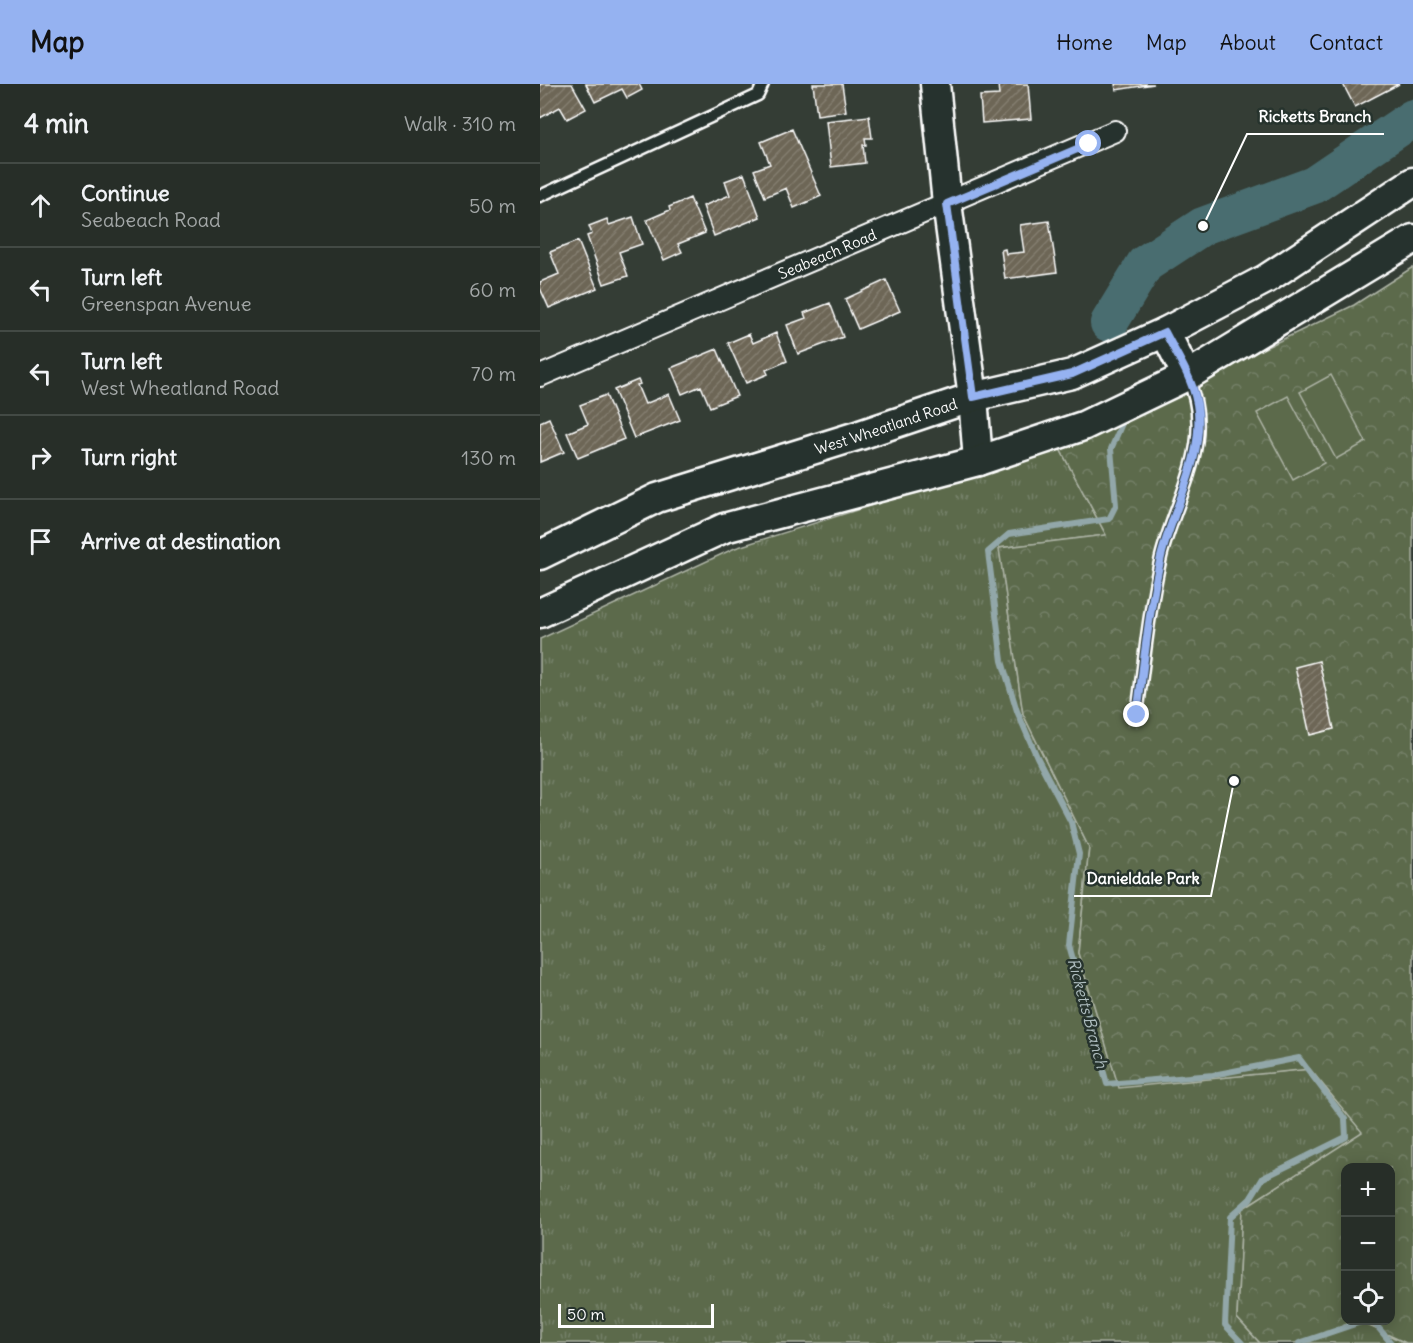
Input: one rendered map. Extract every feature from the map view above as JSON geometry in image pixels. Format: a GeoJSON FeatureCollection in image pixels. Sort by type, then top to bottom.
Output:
{"type":"FeatureCollection","features":[{"type":"Feature","properties":{"kind":"main road"},"geometry":{"type":"LineString","coordinates":[[935,84],[947,204],[973,397],[978,460]]}},
{"type":"Feature","properties":{"kind":"main road","name":"West Wheatland Road"},"geometry":{"type":"LineString","coordinates":[[540,555],[657,498],[973,397],[1072,374],[1165,332],[1266,279],[1413,182]]}},
{"type":"Feature","properties":{"kind":"main road"},"geometry":{"type":"LineString","coordinates":[[540,613],[724,528],[978,460],[1083,426],[1187,376],[1413,239]]}},
{"type":"Feature","properties":{"kind":"main road"},"geometry":{"type":"LineString","coordinates":[[1165,332],[1187,376]]}},
{"type":"Feature","properties":{"kind":"street","name":"Seabeach Road"},"geometry":{"type":"LineString","coordinates":[[540,376],[1115,131]]}},
{"type":"Feature","properties":{"kind":"lane"},"geometry":{"type":"LineString","coordinates":[[540,196],[758,95],[763,84]]}},
{"type":"Feature","properties":{"kind":"lane"},"geometry":{"type":"LineString","coordinates":[[1137,715],[1150,609],[1161,555],[1192,465],[1198,437],[1198,410],[1194,391],[1187,376]]}},
{"type":"Feature","properties":{"kind":"green space"},"geometry":{"type":"Polygon","coordinates":[[[1413,267],[1413,1343],[1406,1343],[1368,1325],[1395,1325],[1395,1163],[1341,1163],[1341,1325],[1345,1325],[1304,1343],[1260,1343],[1237,1318],[1242,1209],[1362,1132],[1310,1069],[1119,1088],[1078,953],[1089,848],[1023,714],[999,548],[1106,535],[1059,447],[1354,305],[1413,267]]]}},
{"type":"Feature","properties":{"kind":"green space"},"geometry":{"type":"Polygon","coordinates":[[[1331,375],[1366,442],[1336,459],[1300,392],[1331,375]]]}},
{"type":"Feature","properties":{"kind":"green space"},"geometry":{"type":"Polygon","coordinates":[[[1288,396],[1324,463],[1293,480],[1257,413],[1288,396]]]}},
{"type":"Feature","properties":{"kind":"green space"},"geometry":{"type":"Polygon","coordinates":[[[1059,447],[1106,535],[999,548],[1023,714],[1089,848],[1078,953],[1119,1087],[1310,1069],[1363,1132],[1242,1209],[1237,1318],[1260,1343],[540,1343],[540,639],[735,548],[1059,447]]]}},
{"type":"Feature","properties":{"kind":"green space"},"geometry":{"type":"Polygon","coordinates":[[[1345,1325],[1368,1325],[1406,1343],[1304,1343],[1345,1325]]]}},
{"type":"Feature","properties":{"kind":"building"},"geometry":{"type":"Polygon","coordinates":[[[540,84],[572,84],[586,109],[567,119],[560,107],[540,118],[540,84]]]}},
{"type":"Feature","properties":{"kind":"building"},"geometry":{"type":"Polygon","coordinates":[[[586,84],[639,84],[642,90],[627,98],[622,89],[595,102],[586,84]]]}},
{"type":"Feature","properties":{"kind":"building"},"geometry":{"type":"Polygon","coordinates":[[[813,84],[842,84],[846,111],[817,115],[813,84]]]}},
{"type":"Feature","properties":{"kind":"building"},"geometry":{"type":"Polygon","coordinates":[[[998,84],[1028,84],[1031,119],[982,123],[980,96],[999,95],[998,84]]]}},
{"type":"Feature","properties":{"kind":"building"},"geometry":{"type":"Polygon","coordinates":[[[1115,84],[1154,84],[1116,90],[1115,84]]]}},
{"type":"Feature","properties":{"kind":"building"},"geometry":{"type":"Polygon","coordinates":[[[1343,84],[1399,84],[1355,107],[1343,84]]]}},
{"type":"Feature","properties":{"kind":"building"},"geometry":{"type":"Polygon","coordinates":[[[869,116],[872,138],[865,138],[866,145],[863,145],[865,163],[831,167],[826,121],[869,116]]]}},
{"type":"Feature","properties":{"kind":"building"},"geometry":{"type":"Polygon","coordinates":[[[792,129],[821,196],[794,208],[786,188],[765,197],[754,170],[770,164],[761,142],[792,129]]]}},
{"type":"Feature","properties":{"kind":"building"},"geometry":{"type":"Polygon","coordinates":[[[744,174],[760,217],[714,236],[703,206],[730,195],[725,181],[744,174]]]}},
{"type":"Feature","properties":{"kind":"building"},"geometry":{"type":"Polygon","coordinates":[[[690,198],[705,233],[678,244],[682,252],[664,260],[647,220],[690,198]]]}},
{"type":"Feature","properties":{"kind":"building"},"geometry":{"type":"Polygon","coordinates":[[[633,217],[642,244],[619,252],[628,276],[604,284],[587,236],[592,234],[589,226],[607,219],[609,225],[633,217]]]}},
{"type":"Feature","properties":{"kind":"building"},"geometry":{"type":"Polygon","coordinates":[[[1049,221],[1057,272],[1005,279],[1001,250],[1005,249],[1006,254],[1024,252],[1020,225],[1049,221]]]}},
{"type":"Feature","properties":{"kind":"building"},"geometry":{"type":"Polygon","coordinates":[[[578,241],[597,288],[549,308],[540,288],[540,282],[559,274],[550,252],[578,241]]]}},
{"type":"Feature","properties":{"kind":"building"},"geometry":{"type":"Polygon","coordinates":[[[886,280],[900,311],[858,329],[845,299],[886,280]]]}},
{"type":"Feature","properties":{"kind":"building"},"geometry":{"type":"Polygon","coordinates":[[[830,303],[843,337],[798,354],[787,325],[806,318],[804,313],[830,303]]]}},
{"type":"Feature","properties":{"kind":"building"},"geometry":{"type":"Polygon","coordinates":[[[776,333],[787,361],[766,370],[768,374],[746,383],[728,343],[749,334],[753,343],[776,333]]]}},
{"type":"Feature","properties":{"kind":"building"},"geometry":{"type":"Polygon","coordinates":[[[717,349],[737,396],[710,407],[701,386],[682,394],[671,368],[717,349]]]}},
{"type":"Feature","properties":{"kind":"building"},"geometry":{"type":"Polygon","coordinates":[[[638,380],[640,384],[637,385],[645,404],[669,394],[680,420],[634,438],[614,390],[638,380]]]}},
{"type":"Feature","properties":{"kind":"building"},"geometry":{"type":"Polygon","coordinates":[[[606,395],[624,439],[578,458],[567,433],[588,424],[580,405],[606,395]]]}},
{"type":"Feature","properties":{"kind":"building"},"geometry":{"type":"Polygon","coordinates":[[[549,418],[564,452],[540,462],[540,422],[549,418]]]}},
{"type":"Feature","properties":{"kind":"building"},"geometry":{"type":"Polygon","coordinates":[[[1319,661],[1334,729],[1310,735],[1295,667],[1319,661]]]}},
{"type":"Feature","properties":{"kind":"waterway","name":"Ricketts Branch"},"geometry":{"type":"LineString","coordinates":[[1109,323],[1145,264],[1203,226],[1314,185],[1413,118]]}},
{"type":"Feature","properties":{"kind":"waterway","name":"Ricketts Branch"},"geometry":{"type":"LineString","coordinates":[[1123,421],[1111,449],[1116,505],[1109,519],[1009,534],[988,552],[1002,661],[1017,711],[1037,757],[1071,822],[1079,854],[1069,945],[1107,1084],[1213,1075],[1299,1058],[1345,1119],[1346,1137],[1263,1178],[1250,1199],[1230,1217],[1225,1325],[1242,1343]]}},
{"type":"Feature","properties":{"kind":"waterway","name":"Ricketts Branch"},"geometry":{"type":"LineString","coordinates":[[1299,1343],[1352,1325]]}},
{"type":"Feature","properties":{"kind":"waterway","name":"Ricketts Branch"},"geometry":{"type":"LineString","coordinates":[[1376,1325],[1391,1343]]}},
{"type":"Feature","properties":{"kind":"place","name":"Ricketts Branch"},"geometry":{"type":"Point","coordinates":[1203,226]}},
{"type":"Feature","properties":{"kind":"place","name":"Danieldale Park"},"geometry":{"type":"Point","coordinates":[1234,781]}},
{"type":"Feature","properties":{"kind":"route"},"geometry":{"type":"LineString","coordinates":[[1089,144],[947,204],[973,397],[1072,374],[1165,332],[1194,391],[1198,410],[1198,437],[1192,465],[1161,555],[1150,609],[1137,715]]}}]}
